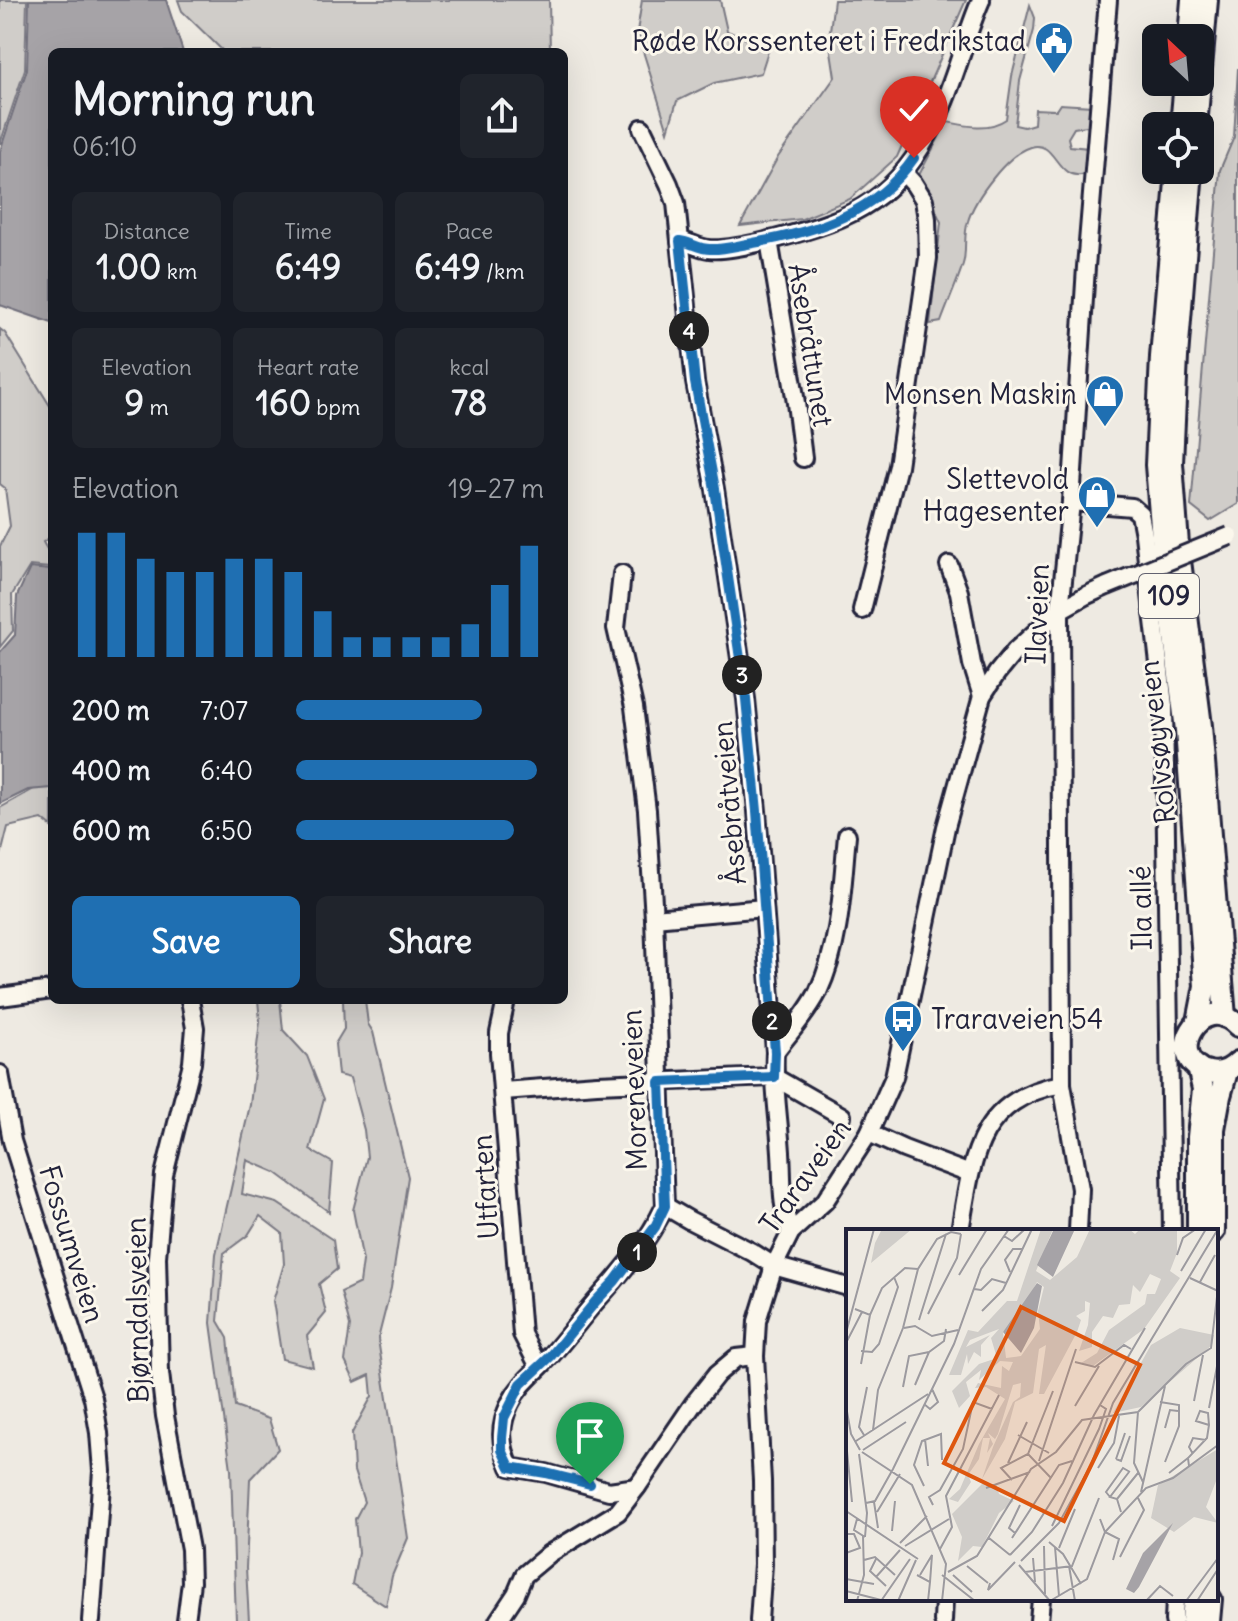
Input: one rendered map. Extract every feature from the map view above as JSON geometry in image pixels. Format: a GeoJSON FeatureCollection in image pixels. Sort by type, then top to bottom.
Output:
{"type":"FeatureCollection","features":[{"type":"Feature","properties":{"kind":"main road"},"geometry":{"type":"LineString","coordinates":[[1190,24],[1192,0]]}},
{"type":"Feature","properties":{"kind":"main road"},"geometry":{"type":"LineString","coordinates":[[1205,24],[1207,0]]}},
{"type":"Feature","properties":{"kind":"main road","name":"Rolvsøyveien"},"geometry":{"type":"LineString","coordinates":[[1176,184],[1161,357],[1156,465],[1163,550],[1186,730],[1205,986],[1198,1022]]}},
{"type":"Feature","properties":{"kind":"main road","name":"Rolvsøyveien"},"geometry":{"type":"LineString","coordinates":[[1191,184],[1172,463],[1178,545],[1201,726],[1232,1021]]}},
{"type":"Feature","properties":{"kind":"main road","name":"109"},"geometry":{"type":"LineString","coordinates":[[1198,1229],[1198,1137],[1203,1089],[1198,1067],[1187,1050],[1187,1039],[1198,1022],[1211,1016],[1232,1021]]}},
{"type":"Feature","properties":{"kind":"main road"},"geometry":{"type":"LineString","coordinates":[[1198,1067],[1212,1073],[1232,1067]]}},
{"type":"Feature","properties":{"kind":"main road"},"geometry":{"type":"LineString","coordinates":[[1214,1229],[1214,1129],[1220,1096],[1232,1067]]}},
{"type":"Feature","properties":{"kind":"main road"},"geometry":{"type":"LineString","coordinates":[[1192,1621],[1194,1601]]}},
{"type":"Feature","properties":{"kind":"main road"},"geometry":{"type":"LineString","coordinates":[[1209,1621],[1211,1601]]}},
{"type":"Feature","properties":{"kind":"street"},"geometry":{"type":"LineString","coordinates":[[680,241],[710,249],[769,240],[819,227],[858,211],[884,192],[904,173],[937,118],[981,0]]}},
{"type":"Feature","properties":{"kind":"street","name":"Ilaveien"},"geometry":{"type":"LineString","coordinates":[[1078,1229],[1080,1189],[1062,1084],[1060,610],[1071,502],[1108,0]]}},
{"type":"Feature","properties":{"kind":"street","name":"Åsebråtveien"},"geometry":{"type":"LineString","coordinates":[[642,128],[676,203],[695,382],[715,489],[746,699],[775,1052],[783,1211],[791,1232]]}},
{"type":"Feature","properties":{"kind":"street"},"geometry":{"type":"LineString","coordinates":[[862,610],[898,466],[928,258],[924,200],[904,173]]}},
{"type":"Feature","properties":{"kind":"street","name":"Åsebråttunet"},"geometry":{"type":"LineString","coordinates":[[769,240],[803,458]]}},
{"type":"Feature","properties":{"kind":"street","name":"Ila allé"},"geometry":{"type":"LineString","coordinates":[[1071,502],[1132,507],[1140,514],[1144,535],[1164,706],[1172,1229]]}},
{"type":"Feature","properties":{"kind":"street","name":"Traraveien"},"geometry":{"type":"LineString","coordinates":[[759,1621],[763,1509],[755,1356],[757,1321],[774,1266],[791,1232],[825,1201],[869,1133],[894,1077],[946,827],[982,696],[1015,651],[1060,610],[1107,586],[1234,534]]}},
{"type":"Feature","properties":{"kind":"street"},"geometry":{"type":"LineString","coordinates":[[949,565],[959,592],[972,664],[982,696]]}},
{"type":"Feature","properties":{"kind":"street","name":"Moreneveien"},"geometry":{"type":"LineString","coordinates":[[622,574],[616,628],[634,707],[647,810],[665,1206],[655,1227],[628,1265],[551,1356],[521,1384],[504,1418],[502,1450],[510,1467],[546,1473],[609,1491],[637,1487]]}},
{"type":"Feature","properties":{"kind":"street"},"geometry":{"type":"LineString","coordinates":[[775,1052],[817,994],[825,972],[837,931],[847,835]]}},
{"type":"Feature","properties":{"kind":"street"},"geometry":{"type":"LineString","coordinates":[[654,918],[764,908]]}},
{"type":"Feature","properties":{"kind":"street"},"geometry":{"type":"LineString","coordinates":[[0,997],[48,991]]}},
{"type":"Feature","properties":{"kind":"street","name":"Bjørndalsveien"},"geometry":{"type":"LineString","coordinates":[[186,1621],[191,1582],[190,1549],[160,1373],[157,1257],[164,1175],[192,1063],[195,1028],[191,1004]]}},
{"type":"Feature","properties":{"kind":"street","name":"Utfarten"},"geometry":{"type":"LineString","coordinates":[[505,1004],[499,1033],[522,1334],[539,1367]]}},
{"type":"Feature","properties":{"kind":"street","name":"Fossumveien"},"geometry":{"type":"LineString","coordinates":[[0,1074],[12,1141],[93,1398],[99,1433],[102,1471],[91,1621]]}},
{"type":"Feature","properties":{"kind":"street"},"geometry":{"type":"LineString","coordinates":[[503,1091],[774,1077],[842,1116]]}},
{"type":"Feature","properties":{"kind":"street"},"geometry":{"type":"LineString","coordinates":[[960,1229],[970,1174],[986,1130],[1001,1110],[1023,1095],[1042,1087],[1062,1084]]}},
{"type":"Feature","properties":{"kind":"street"},"geometry":{"type":"LineString","coordinates":[[869,1133],[970,1174]]}},
{"type":"Feature","properties":{"kind":"street"},"geometry":{"type":"LineString","coordinates":[[782,1197],[806,1217]]}},
{"type":"Feature","properties":{"kind":"street"},"geometry":{"type":"LineString","coordinates":[[665,1206],[774,1266],[846,1286]]}},
{"type":"Feature","properties":{"kind":"street"},"geometry":{"type":"LineString","coordinates":[[498,1621],[524,1575],[549,1554],[618,1512],[717,1374],[736,1358],[755,1356]]}},
{"type":"Feature","properties":{"kind":"street"},"geometry":{"type":"LineString","coordinates":[[943,1621],[944,1601]]}},
{"type":"Feature","properties":{"kind":"street"},"geometry":{"type":"LineString","coordinates":[[1039,1621],[1041,1601]]}},
{"type":"Feature","properties":{"kind":"street"},"geometry":{"type":"LineString","coordinates":[[1174,1621],[1175,1601]]}},
{"type":"Feature","properties":{"kind":"shaded area"},"geometry":{"type":"Polygon","coordinates":[[[0,0],[27,0],[25,69],[0,144],[0,0]]]}},
{"type":"Feature","properties":{"kind":"shaded area"},"geometry":{"type":"Polygon","coordinates":[[[29,0],[166,0],[182,48],[48,48],[48,322],[0,305],[0,151],[27,69],[29,0]]]}},
{"type":"Feature","properties":{"kind":"shaded area"},"geometry":{"type":"Polygon","coordinates":[[[178,0],[549,0],[550,48],[220,48],[182,11],[178,0]]]}},
{"type":"Feature","properties":{"kind":"shaded area"},"geometry":{"type":"Polygon","coordinates":[[[642,0],[720,0],[727,31],[769,48],[761,73],[714,83],[677,101],[668,131],[637,32],[642,0]]]}},
{"type":"Feature","properties":{"kind":"shaded area"},"geometry":{"type":"Polygon","coordinates":[[[834,0],[966,0],[897,157],[850,199],[802,219],[740,226],[778,157],[835,77],[829,38],[834,0]]]}},
{"type":"Feature","properties":{"kind":"shaded area"},"geometry":{"type":"Polygon","coordinates":[[[1030,5],[1035,18],[1034,30],[1020,81],[1015,125],[1024,127],[1034,124],[1035,109],[1056,110],[1060,104],[1092,106],[1092,129],[1086,126],[1074,128],[1068,138],[1070,146],[1088,148],[1086,174],[1068,172],[1040,146],[1022,151],[1002,167],[972,212],[967,227],[964,259],[941,322],[930,324],[941,222],[919,175],[947,122],[985,126],[1006,119],[1012,76],[1030,5]]]}},
{"type":"Feature","properties":{"kind":"shaded area"},"geometry":{"type":"Polygon","coordinates":[[[1238,68],[1238,504],[1210,521],[1191,506],[1220,170],[1234,137],[1238,68]]]}},
{"type":"Feature","properties":{"kind":"shaded area"},"geometry":{"type":"Polygon","coordinates":[[[0,329],[48,403],[48,539],[43,542],[48,551],[48,568],[30,566],[12,595],[13,631],[0,647],[0,546],[10,526],[5,488],[0,484],[0,329]]]}},
{"type":"Feature","properties":{"kind":"shaded area"},"geometry":{"type":"Polygon","coordinates":[[[30,568],[48,570],[48,788],[28,790],[0,804],[0,652],[15,635],[17,596],[30,568]]]}},
{"type":"Feature","properties":{"kind":"shaded area"},"geometry":{"type":"Polygon","coordinates":[[[48,787],[48,824],[42,819],[8,827],[0,859],[0,808],[34,789],[48,787]]]}},
{"type":"Feature","properties":{"kind":"shaded area"},"geometry":{"type":"Polygon","coordinates":[[[258,1004],[280,1004],[283,1030],[307,1056],[324,1099],[310,1150],[333,1163],[329,1212],[275,1172],[247,1160],[242,1194],[277,1203],[333,1240],[337,1269],[319,1284],[326,1313],[307,1336],[313,1367],[282,1359],[273,1301],[284,1264],[282,1233],[260,1216],[248,1235],[224,1253],[218,1321],[228,1338],[235,1407],[269,1419],[278,1449],[250,1479],[246,1568],[249,1621],[236,1621],[231,1469],[211,1323],[216,1254],[250,1105],[260,1021],[258,1004]]]}},
{"type":"Feature","properties":{"kind":"shaded area"},"geometry":{"type":"Polygon","coordinates":[[[343,1004],[366,1004],[408,1177],[391,1288],[378,1339],[408,1538],[392,1576],[386,1606],[352,1584],[358,1553],[355,1519],[364,1502],[354,1471],[352,1433],[372,1396],[370,1375],[355,1382],[345,1361],[350,1326],[341,1292],[360,1283],[363,1261],[353,1210],[367,1157],[364,1130],[350,1078],[338,1075],[335,1044],[344,1029],[343,1004]]]}},
{"type":"Feature","properties":{"kind":"place","name":"Røde Korssenteret i Fredrikstad"},"geometry":{"type":"Point","coordinates":[1054,75]}},
{"type":"Feature","properties":{"kind":"place","name":"Monsen Maskin"},"geometry":{"type":"Point","coordinates":[1105,428]}},
{"type":"Feature","properties":{"kind":"place","name":"Slettevold Hagesenter"},"geometry":{"type":"Point","coordinates":[1097,529]}},
{"type":"Feature","properties":{"kind":"place","name":"Traraveien 54"},"geometry":{"type":"Point","coordinates":[903,1053]}},
{"type":"Feature","properties":{"kind":"route"},"geometry":{"type":"LineString","coordinates":[[590,1484],[510,1467],[502,1450],[502,1438],[504,1418],[511,1402],[521,1384],[551,1356],[628,1265],[655,1227],[665,1206],[660,1082],[774,1077],[775,1052],[746,699],[715,489],[695,382],[680,241],[710,249],[769,240],[819,227],[858,211],[872,201],[904,173],[914,158]]}}]}
